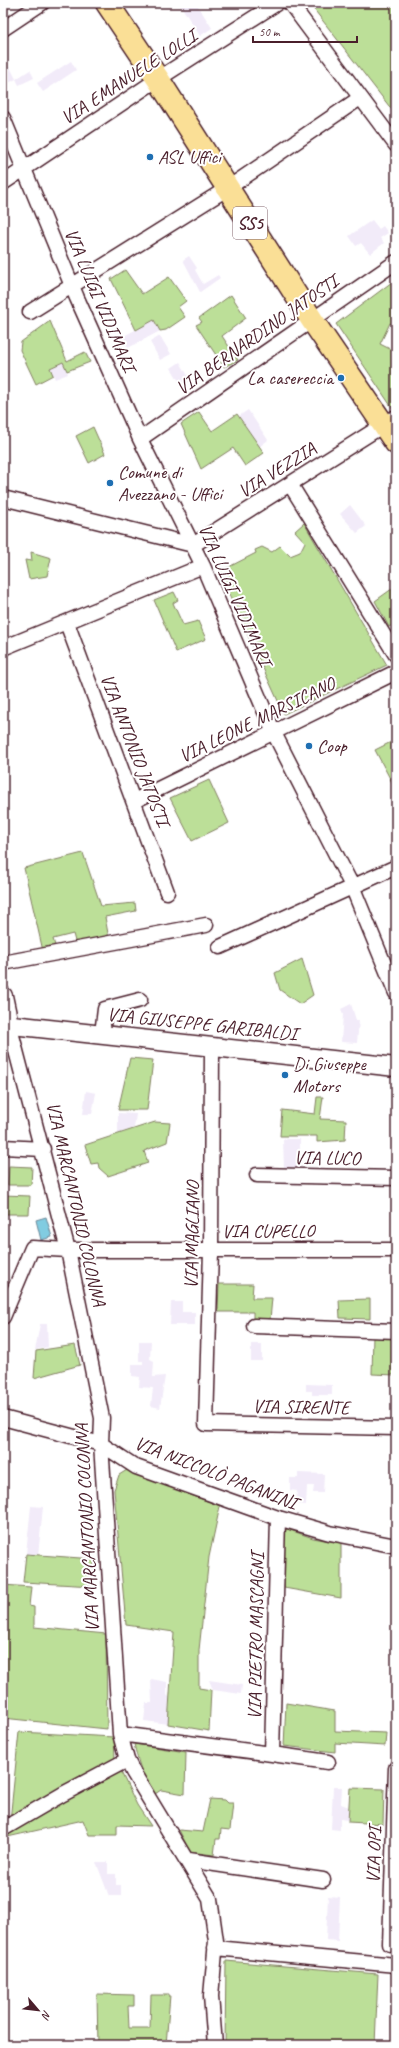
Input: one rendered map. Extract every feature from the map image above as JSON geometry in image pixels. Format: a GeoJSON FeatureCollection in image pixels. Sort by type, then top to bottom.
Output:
{"type":"FeatureCollection","features":[{"type":"Feature","properties":{"kind":"main road","name":"SS5"},"geometry":{"type":"LineString","coordinates":[[106,3],[158,79],[312,320],[390,420],[396,443]]}},
{"type":"Feature","properties":{"kind":"street"},"geometry":{"type":"LineString","coordinates":[[3,29],[42,3]]}},
{"type":"Feature","properties":{"kind":"street","name":"VIA EMANUELE LOLLI"},"geometry":{"type":"LineString","coordinates":[[3,183],[158,79],[277,3]]}},
{"type":"Feature","properties":{"kind":"street"},"geometry":{"type":"LineString","coordinates":[[290,3],[396,145]]}},
{"type":"Feature","properties":{"kind":"street"},"geometry":{"type":"LineString","coordinates":[[30,312],[228,188],[360,98]]}},
{"type":"Feature","properties":{"kind":"street","name":"VIA LUIGI VIDIMARI"},"geometry":{"type":"LineString","coordinates":[[3,118],[23,170],[72,286],[140,439],[203,566],[274,733],[352,886],[396,993]]}},
{"type":"Feature","properties":{"kind":"street","name":"VIA BERNARDINO JATOSTI"},"geometry":{"type":"LineString","coordinates":[[140,439],[396,262]]}},
{"type":"Feature","properties":{"kind":"street","name":"VIA VEZZIA"},"geometry":{"type":"LineString","coordinates":[[193,545],[390,420]]}},
{"type":"Feature","properties":{"kind":"street"},"geometry":{"type":"LineString","coordinates":[[290,484],[396,655]]}},
{"type":"Feature","properties":{"kind":"street"},"geometry":{"type":"LineString","coordinates":[[3,498],[193,545]]}},
{"type":"Feature","properties":{"kind":"street"},"geometry":{"type":"LineString","coordinates":[[3,648],[203,566]]}},
{"type":"Feature","properties":{"kind":"street","name":"VIA ANTONIO JATOSTI"},"geometry":{"type":"LineString","coordinates":[[67,623],[167,892]]}},
{"type":"Feature","properties":{"kind":"street","name":"VIA LEONE MARSICANO"},"geometry":{"type":"LineString","coordinates":[[134,801],[396,672]]}},
{"type":"Feature","properties":{"kind":"street"},"geometry":{"type":"LineString","coordinates":[[220,947],[396,867]]}},
{"type":"Feature","properties":{"kind":"street"},"geometry":{"type":"LineString","coordinates":[[3,963],[206,925]]}},
{"type":"Feature","properties":{"kind":"street","name":"VIA MARCANTONIO COLONNA"},"geometry":{"type":"LineString","coordinates":[[3,996],[6,1024],[43,1149],[68,1250],[102,1418],[101,1444],[120,1734],[127,1760],[172,1838],[188,1860],[210,1899],[216,1941],[211,1996],[215,2045]]}},
{"type":"Feature","properties":{"kind":"street"},"geometry":{"type":"LineString","coordinates":[[102,1034],[105,1009],[140,1000]]}},
{"type":"Feature","properties":{"kind":"street","name":"VIA GIUSEPPE GARIBALDI"},"geometry":{"type":"LineString","coordinates":[[6,1024],[396,1067]]}},
{"type":"Feature","properties":{"kind":"street","name":"VIA MAGLIANO"},"geometry":{"type":"LineString","coordinates":[[206,1424],[211,1250],[212,1047]]}},
{"type":"Feature","properties":{"kind":"street"},"geometry":{"type":"LineString","coordinates":[[3,1147],[43,1149]]}},
{"type":"Feature","properties":{"kind":"street","name":"VIA LUCO"},"geometry":{"type":"LineString","coordinates":[[258,1175],[396,1178]]}},
{"type":"Feature","properties":{"kind":"street","name":"VIA CUPELLO"},"geometry":{"type":"LineString","coordinates":[[3,1317],[32,1248],[68,1250],[396,1250]]}},
{"type":"Feature","properties":{"kind":"street"},"geometry":{"type":"LineString","coordinates":[[254,1326],[396,1331]]}},
{"type":"Feature","properties":{"kind":"street","name":"VIA NICCOLÒ PAGANINI"},"geometry":{"type":"LineString","coordinates":[[3,1418],[101,1444],[136,1467],[278,1518],[330,1534],[396,1546]]}},
{"type":"Feature","properties":{"kind":"street","name":"VIA SIRENTE"},"geometry":{"type":"LineString","coordinates":[[206,1424],[396,1428]]}},
{"type":"Feature","properties":{"kind":"street","name":"VIA PIETRO MASCAGNI"},"geometry":{"type":"LineString","coordinates":[[272,1754],[278,1518]]}},
{"type":"Feature","properties":{"kind":"street"},"geometry":{"type":"LineString","coordinates":[[120,1734],[328,1762]]}},
{"type":"Feature","properties":{"kind":"street"},"geometry":{"type":"LineString","coordinates":[[3,1830],[63,1794],[127,1760]]}},
{"type":"Feature","properties":{"kind":"street","name":"VIA OPI"},"geometry":{"type":"LineString","coordinates":[[390,1944],[396,1768]]}},
{"type":"Feature","properties":{"kind":"street"},"geometry":{"type":"LineString","coordinates":[[188,1860],[323,1880]]}},
{"type":"Feature","properties":{"kind":"street"},"geometry":{"type":"LineString","coordinates":[[216,1948],[396,1965]]}},
{"type":"Feature","properties":{"kind":"shaded area"},"geometry":{"type":"Polygon","coordinates":[[[179,3],[196,3],[212,28],[200,36],[179,3]]]}},
{"type":"Feature","properties":{"kind":"shaded area"},"geometry":{"type":"Polygon","coordinates":[[[71,61],[76,70],[43,92],[37,83],[71,61]]]}},
{"type":"Feature","properties":{"kind":"shaded area"},"geometry":{"type":"Polygon","coordinates":[[[10,67],[16,79],[3,86],[3,71],[10,67]]]}},
{"type":"Feature","properties":{"kind":"shaded area"},"geometry":{"type":"Polygon","coordinates":[[[30,70],[34,78],[19,85],[16,79],[30,70]]]}},
{"type":"Feature","properties":{"kind":"shaded area"},"geometry":{"type":"Polygon","coordinates":[[[372,220],[379,229],[383,226],[388,233],[380,238],[384,243],[370,254],[361,243],[356,246],[349,236],[372,220]]]}},
{"type":"Feature","properties":{"kind":"shaded area"},"geometry":{"type":"Polygon","coordinates":[[[189,256],[197,268],[195,270],[203,284],[218,275],[220,278],[200,292],[183,260],[189,256]]]}},
{"type":"Feature","properties":{"kind":"shaded area"},"geometry":{"type":"Polygon","coordinates":[[[154,320],[160,331],[128,348],[122,337],[154,320]]]}},
{"type":"Feature","properties":{"kind":"shaded area"},"geometry":{"type":"Polygon","coordinates":[[[160,336],[171,354],[160,360],[150,342],[160,336]]]}},
{"type":"Feature","properties":{"kind":"shaded area"},"geometry":{"type":"Polygon","coordinates":[[[63,362],[68,374],[55,379],[50,368],[63,362]]]}},
{"type":"Feature","properties":{"kind":"shaded area"},"geometry":{"type":"Polygon","coordinates":[[[180,362],[191,381],[182,386],[171,368],[180,362]]]}},
{"type":"Feature","properties":{"kind":"shaded area"},"geometry":{"type":"Polygon","coordinates":[[[248,410],[268,440],[259,447],[239,416],[248,410]]]}},
{"type":"Feature","properties":{"kind":"shaded area"},"geometry":{"type":"Polygon","coordinates":[[[350,505],[366,526],[357,533],[340,514],[350,505]]]}},
{"type":"Feature","properties":{"kind":"shaded area"},"geometry":{"type":"Polygon","coordinates":[[[351,1004],[356,1020],[359,1020],[357,1043],[341,1042],[343,1014],[341,1009],[351,1004]]]}},
{"type":"Feature","properties":{"kind":"shaded area"},"geometry":{"type":"Polygon","coordinates":[[[86,1091],[96,1093],[92,1114],[83,1114],[86,1091]]]}},
{"type":"Feature","properties":{"kind":"shaded area"},"geometry":{"type":"Polygon","coordinates":[[[118,1113],[136,1114],[134,1128],[118,1134],[118,1113]]]}},
{"type":"Feature","properties":{"kind":"shaded area"},"geometry":{"type":"Polygon","coordinates":[[[283,1139],[300,1139],[300,1170],[284,1169],[283,1139]]]}},
{"type":"Feature","properties":{"kind":"shaded area"},"geometry":{"type":"Polygon","coordinates":[[[171,1302],[182,1302],[182,1312],[195,1312],[195,1325],[170,1325],[171,1302]]]}},
{"type":"Feature","properties":{"kind":"shaded area"},"geometry":{"type":"Polygon","coordinates":[[[40,1324],[47,1324],[48,1347],[35,1350],[40,1324]]]}},
{"type":"Feature","properties":{"kind":"shaded area"},"geometry":{"type":"Polygon","coordinates":[[[139,1341],[151,1341],[150,1359],[154,1361],[153,1377],[165,1376],[160,1408],[151,1406],[153,1388],[139,1387],[140,1377],[132,1376],[132,1364],[143,1364],[143,1361],[139,1361],[139,1341]]]}},
{"type":"Feature","properties":{"kind":"shaded area"},"geometry":{"type":"Polygon","coordinates":[[[251,1344],[262,1344],[262,1361],[251,1361],[251,1344]]]}},
{"type":"Feature","properties":{"kind":"shaded area"},"geometry":{"type":"Polygon","coordinates":[[[306,1384],[332,1385],[332,1395],[312,1395],[312,1391],[306,1391],[306,1384]]]}},
{"type":"Feature","properties":{"kind":"shaded area"},"geometry":{"type":"Polygon","coordinates":[[[298,1473],[324,1474],[323,1493],[313,1493],[314,1486],[307,1486],[306,1505],[296,1504],[297,1491],[290,1490],[290,1478],[298,1478],[298,1473]]]}},
{"type":"Feature","properties":{"kind":"shaded area"},"geometry":{"type":"Polygon","coordinates":[[[31,1506],[43,1507],[38,1556],[26,1554],[31,1506]]]}},
{"type":"Feature","properties":{"kind":"shaded area"},"geometry":{"type":"Polygon","coordinates":[[[151,1679],[167,1682],[167,1695],[169,1697],[168,1724],[144,1721],[146,1703],[152,1703],[151,1679]]]}},
{"type":"Feature","properties":{"kind":"shaded area"},"geometry":{"type":"Polygon","coordinates":[[[209,1680],[242,1685],[241,1694],[213,1690],[209,1680]]]}},
{"type":"Feature","properties":{"kind":"shaded area"},"geometry":{"type":"Polygon","coordinates":[[[333,1787],[342,1787],[341,1804],[349,1807],[348,1820],[340,1819],[340,1830],[331,1829],[333,1787]]]}},
{"type":"Feature","properties":{"kind":"shaded area"},"geometry":{"type":"Polygon","coordinates":[[[96,1862],[108,1862],[108,1874],[116,1874],[116,1885],[121,1885],[121,1896],[109,1896],[96,1862]]]}},
{"type":"Feature","properties":{"kind":"shaded area"},"geometry":{"type":"Polygon","coordinates":[[[328,1896],[340,1897],[338,1941],[326,1940],[328,1896]]]}},
{"type":"Feature","properties":{"kind":"green space"},"geometry":{"type":"Polygon","coordinates":[[[309,3],[396,3],[396,115],[309,3]]]}},
{"type":"Feature","properties":{"kind":"green space"},"geometry":{"type":"Polygon","coordinates":[[[125,270],[142,294],[169,277],[186,301],[178,307],[185,317],[166,330],[160,331],[154,320],[136,330],[111,279],[125,270]]]}},
{"type":"Feature","properties":{"kind":"green space"},"geometry":{"type":"Polygon","coordinates":[[[396,279],[396,326],[390,323],[380,344],[396,352],[396,407],[393,409],[336,324],[396,279]]]}},
{"type":"Feature","properties":{"kind":"green space"},"geometry":{"type":"Polygon","coordinates":[[[231,295],[246,318],[222,336],[238,360],[224,367],[196,325],[202,322],[199,318],[231,295]]]}},
{"type":"Feature","properties":{"kind":"green space"},"geometry":{"type":"Polygon","coordinates":[[[50,321],[67,361],[85,352],[90,362],[67,371],[63,362],[50,368],[53,375],[36,384],[20,350],[21,342],[50,321]]]}},
{"type":"Feature","properties":{"kind":"green space"},"geometry":{"type":"Polygon","coordinates":[[[199,412],[212,431],[237,414],[264,453],[245,466],[233,448],[201,469],[181,424],[199,412]]]}},
{"type":"Feature","properties":{"kind":"green space"},"geometry":{"type":"Polygon","coordinates":[[[93,427],[105,454],[89,463],[76,436],[93,427]]]}},
{"type":"Feature","properties":{"kind":"green space"},"geometry":{"type":"Polygon","coordinates":[[[304,523],[387,665],[284,714],[219,572],[256,553],[255,550],[262,547],[272,552],[280,546],[290,556],[300,552],[305,542],[295,531],[304,523]]]}},
{"type":"Feature","properties":{"kind":"green space"},"geometry":{"type":"Polygon","coordinates":[[[31,552],[51,558],[47,576],[29,579],[25,560],[32,561],[31,552]]]}},
{"type":"Feature","properties":{"kind":"green space"},"geometry":{"type":"Polygon","coordinates":[[[396,586],[396,623],[389,627],[375,601],[396,586]]]}},
{"type":"Feature","properties":{"kind":"green space"},"geometry":{"type":"Polygon","coordinates":[[[174,592],[178,600],[173,603],[183,625],[198,621],[206,639],[176,652],[154,600],[174,592]]]}},
{"type":"Feature","properties":{"kind":"green space"},"geometry":{"type":"Polygon","coordinates":[[[393,741],[396,747],[396,790],[375,750],[393,741]]]}},
{"type":"Feature","properties":{"kind":"green space"},"geometry":{"type":"Polygon","coordinates":[[[209,780],[229,823],[192,841],[170,798],[209,780]]]}},
{"type":"Feature","properties":{"kind":"green space"},"geometry":{"type":"Polygon","coordinates":[[[83,853],[101,906],[135,903],[136,911],[105,917],[109,939],[76,945],[73,934],[53,939],[56,949],[43,951],[24,868],[83,853]]]}},
{"type":"Feature","properties":{"kind":"green space"},"geometry":{"type":"Polygon","coordinates":[[[302,959],[313,995],[300,1004],[280,990],[275,973],[302,959]]]}},
{"type":"Feature","properties":{"kind":"green space"},"geometry":{"type":"Polygon","coordinates":[[[130,1058],[153,1060],[147,1110],[118,1110],[130,1058]]]}},
{"type":"Feature","properties":{"kind":"green space"},"geometry":{"type":"Polygon","coordinates":[[[317,1097],[323,1097],[320,1119],[346,1120],[345,1140],[317,1142],[317,1136],[280,1136],[282,1110],[315,1114],[317,1097]]]}},
{"type":"Feature","properties":{"kind":"green space"},"geometry":{"type":"Polygon","coordinates":[[[155,1122],[170,1123],[167,1142],[144,1151],[148,1163],[108,1176],[99,1168],[98,1163],[91,1164],[85,1145],[155,1122]]]}},
{"type":"Feature","properties":{"kind":"green space"},"geometry":{"type":"Polygon","coordinates":[[[9,1166],[32,1167],[31,1185],[8,1185],[9,1166]]]}},
{"type":"Feature","properties":{"kind":"green space"},"geometry":{"type":"Polygon","coordinates":[[[3,1195],[30,1196],[29,1214],[3,1214],[3,1195]]]}},
{"type":"Feature","properties":{"kind":"green space"},"geometry":{"type":"Polygon","coordinates":[[[219,1284],[253,1284],[252,1298],[272,1298],[270,1320],[253,1321],[253,1312],[218,1312],[219,1284]]]}},
{"type":"Feature","properties":{"kind":"green space"},"geometry":{"type":"Polygon","coordinates":[[[370,1299],[370,1319],[340,1318],[339,1300],[370,1299]]]}},
{"type":"Feature","properties":{"kind":"green space"},"geometry":{"type":"Polygon","coordinates":[[[373,1335],[396,1335],[395,1375],[372,1374],[373,1335]]]}},
{"type":"Feature","properties":{"kind":"green space"},"geometry":{"type":"Polygon","coordinates":[[[75,1345],[80,1365],[34,1378],[36,1351],[75,1345]]]}},
{"type":"Feature","properties":{"kind":"green space"},"geometry":{"type":"Polygon","coordinates":[[[127,1470],[220,1506],[209,1557],[199,1650],[199,1688],[211,1690],[209,1731],[168,1724],[174,1632],[126,1625],[114,1490],[119,1475],[127,1470]]]}},
{"type":"Feature","properties":{"kind":"green space"},"geometry":{"type":"Polygon","coordinates":[[[284,1528],[313,1538],[341,1543],[341,1598],[284,1588],[284,1528]]]}},
{"type":"Feature","properties":{"kind":"green space"},"geometry":{"type":"Polygon","coordinates":[[[26,1554],[94,1559],[93,1586],[23,1582],[26,1554]]]}},
{"type":"Feature","properties":{"kind":"green space"},"geometry":{"type":"Polygon","coordinates":[[[3,1585],[31,1587],[29,1606],[34,1607],[34,1627],[106,1634],[107,1729],[3,1718],[3,1585]]]}},
{"type":"Feature","properties":{"kind":"green space"},"geometry":{"type":"Polygon","coordinates":[[[286,1703],[335,1711],[335,1731],[386,1733],[385,1746],[335,1743],[335,1752],[284,1746],[286,1703]]]}},
{"type":"Feature","properties":{"kind":"green space"},"geometry":{"type":"Polygon","coordinates":[[[19,1732],[114,1737],[115,1760],[10,1821],[19,1732]]]}},
{"type":"Feature","properties":{"kind":"green space"},"geometry":{"type":"Polygon","coordinates":[[[134,1744],[186,1752],[185,1794],[161,1790],[155,1794],[147,1783],[137,1757],[134,1744]]]}},
{"type":"Feature","properties":{"kind":"green space"},"geometry":{"type":"Polygon","coordinates":[[[120,1770],[137,1805],[151,1826],[117,1825],[117,1835],[89,1835],[83,1820],[3,1838],[3,1832],[120,1770]]]}},
{"type":"Feature","properties":{"kind":"green space"},"geometry":{"type":"Polygon","coordinates":[[[350,1788],[384,1789],[383,1824],[348,1822],[350,1788]]]}},
{"type":"Feature","properties":{"kind":"green space"},"geometry":{"type":"Polygon","coordinates":[[[210,1799],[225,1800],[228,1803],[233,1803],[230,1830],[221,1829],[220,1839],[216,1839],[214,1855],[190,1852],[179,1830],[203,1832],[210,1799]]]}},
{"type":"Feature","properties":{"kind":"green space"},"geometry":{"type":"Polygon","coordinates":[[[226,1961],[378,1974],[375,2045],[225,2045],[226,1961]]]}},
{"type":"Feature","properties":{"kind":"green space"},"geometry":{"type":"Polygon","coordinates":[[[97,1994],[134,1995],[134,2006],[128,2006],[129,2028],[150,2028],[151,1995],[170,1995],[166,2045],[98,2045],[97,1994]]]}},
{"type":"Feature","properties":{"kind":"water"},"geometry":{"type":"Polygon","coordinates":[[[46,1217],[52,1237],[41,1240],[36,1220],[46,1217]]]}},
{"type":"Feature","properties":{"kind":"place","name":"ASL Uffici"},"geometry":{"type":"Point","coordinates":[150,157]}},
{"type":"Feature","properties":{"kind":"place","name":"La casereccia"},"geometry":{"type":"Point","coordinates":[341,378]}},
{"type":"Feature","properties":{"kind":"place","name":"Comune di Avezzano - Uffici"},"geometry":{"type":"Point","coordinates":[110,483]}},
{"type":"Feature","properties":{"kind":"place","name":"Coop"},"geometry":{"type":"Point","coordinates":[309,746]}},
{"type":"Feature","properties":{"kind":"place","name":"Di Giuseppe Motors"},"geometry":{"type":"Point","coordinates":[285,1075]}}]}
